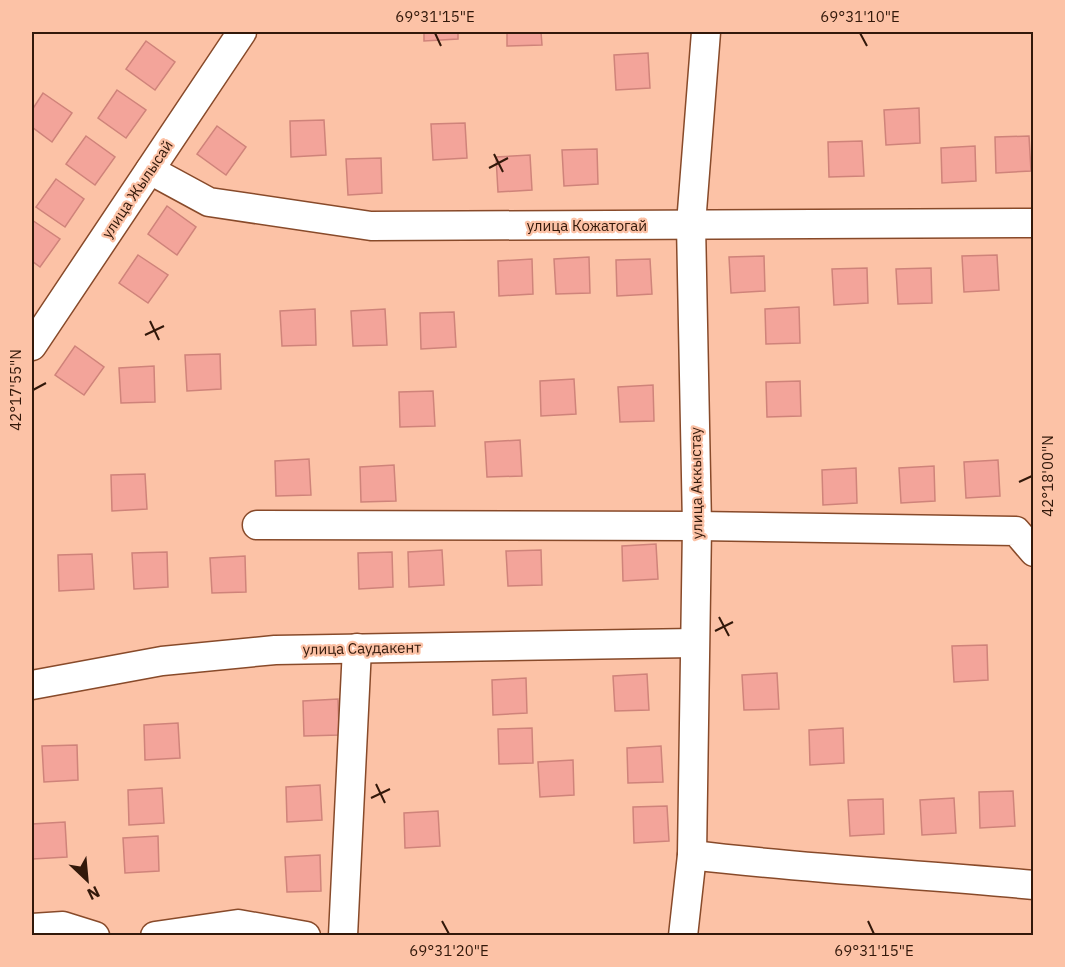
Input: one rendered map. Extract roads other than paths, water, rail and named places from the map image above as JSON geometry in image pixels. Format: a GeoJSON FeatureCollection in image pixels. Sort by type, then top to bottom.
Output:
{"type":"FeatureCollection","features":[{"type":"Feature","properties":{"kind":"street","name":"улица Жылысай"},"geometry":{"type":"LineString","coordinates":[[32,346],[242,32]]}},
{"type":"Feature","properties":{"kind":"street","name":"улица Аккыстау"},"geometry":{"type":"LineString","coordinates":[[683,936],[692,855],[697,526],[692,224],[706,32]]}},
{"type":"Feature","properties":{"kind":"street","name":"улица Кожатогай"},"geometry":{"type":"LineString","coordinates":[[150,170],[209,202],[371,226],[1034,223]]}},
{"type":"Feature","properties":{"kind":"street"},"geometry":{"type":"LineString","coordinates":[[256,525],[697,526],[1028,539]]}},
{"type":"Feature","properties":{"kind":"street","name":"улица Саудакент"},"geometry":{"type":"LineString","coordinates":[[32,685],[162,661],[275,650],[694,643]]}},
{"type":"Feature","properties":{"kind":"street"},"geometry":{"type":"LineString","coordinates":[[343,936],[357,648]]}},
{"type":"Feature","properties":{"kind":"street"},"geometry":{"type":"LineString","coordinates":[[692,855],[792,867],[916,873],[1034,885]]}},
{"type":"Feature","properties":{"kind":"street"},"geometry":{"type":"LineString","coordinates":[[155,936],[238,924],[306,936]]}},
{"type":"Feature","properties":{"kind":"street"},"geometry":{"type":"LineString","coordinates":[[32,928],[63,926],[95,936]]}}]}
